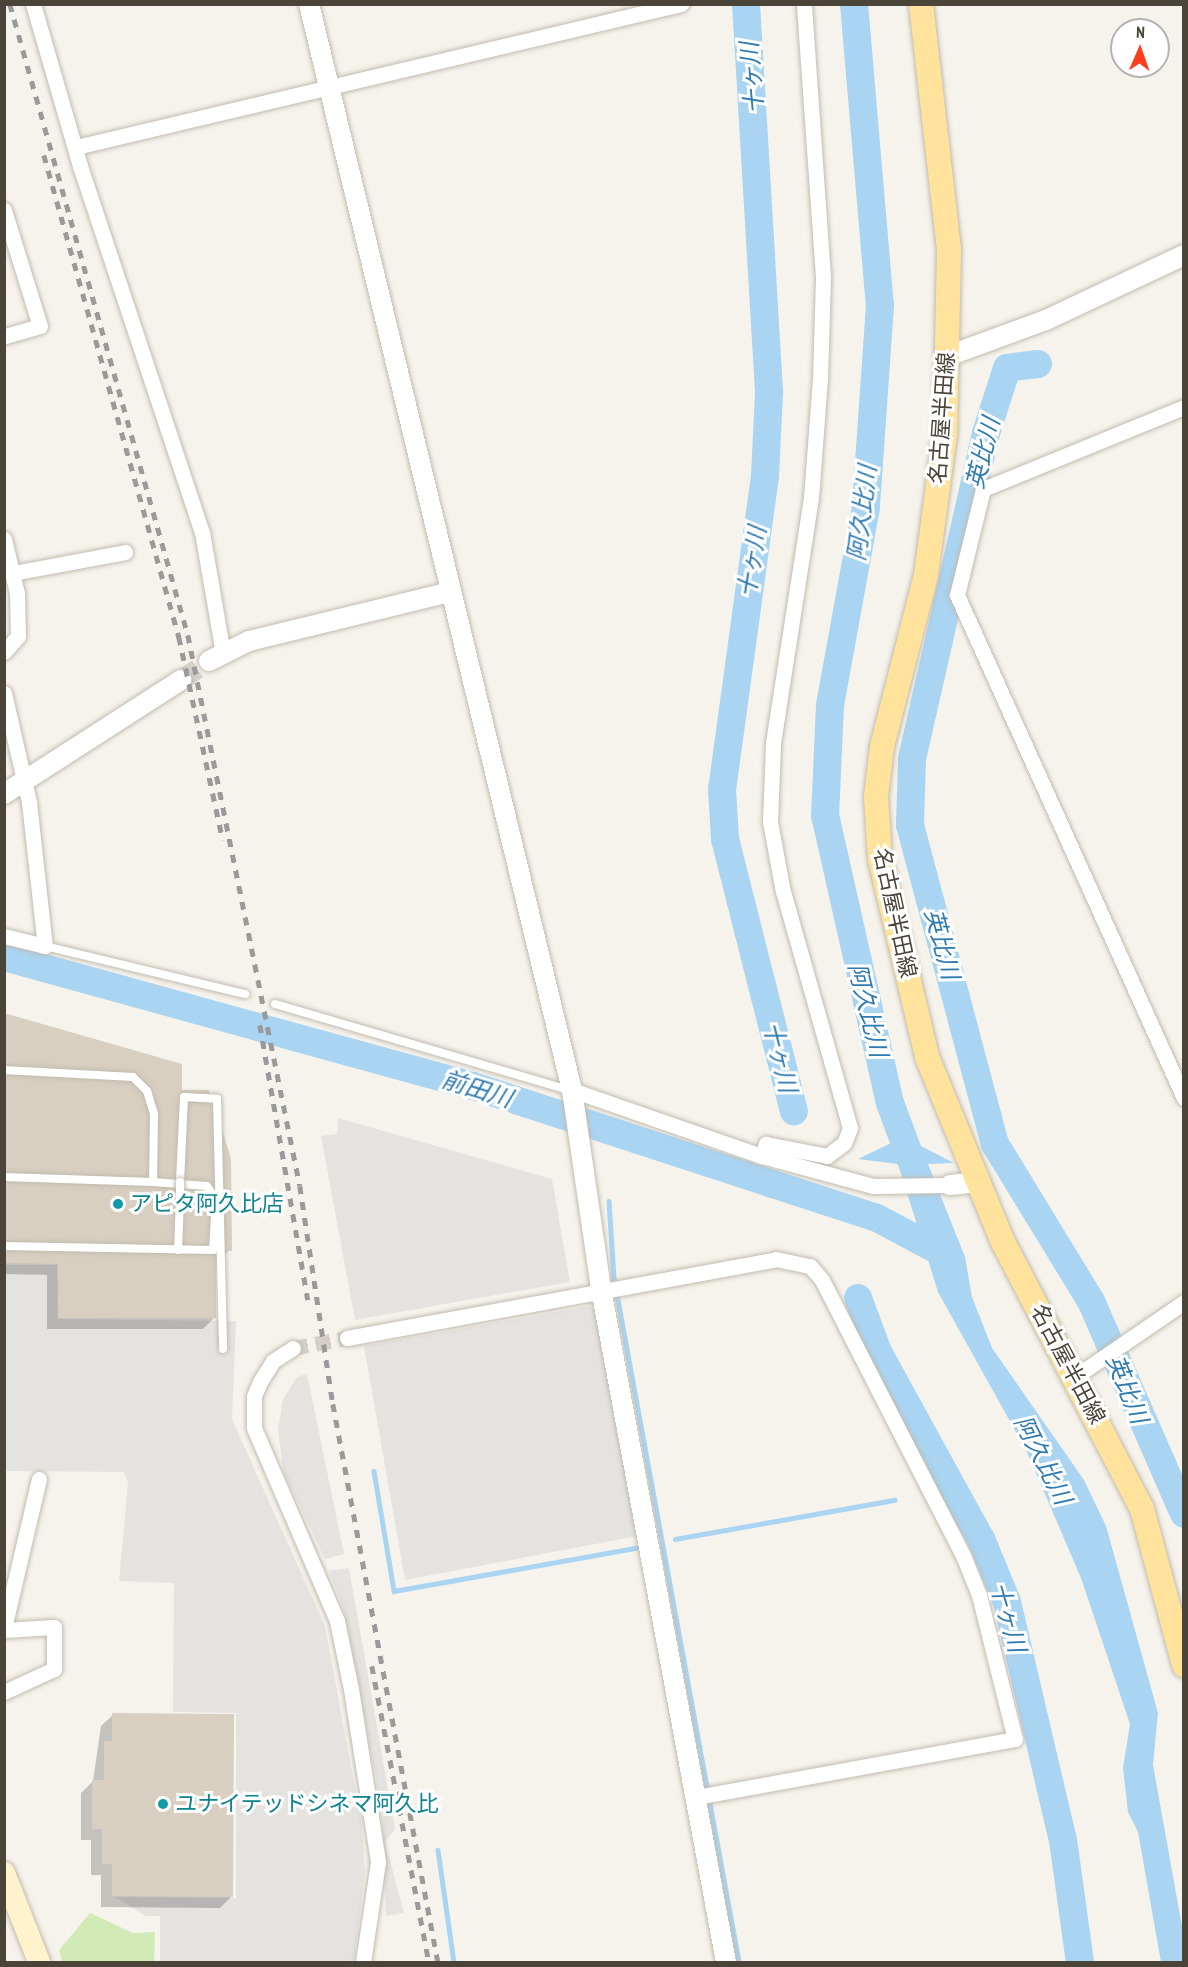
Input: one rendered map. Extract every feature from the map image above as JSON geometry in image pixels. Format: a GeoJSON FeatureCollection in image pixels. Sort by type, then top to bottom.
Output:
{"type":"FeatureCollection","features":[{"type":"Feature","properties":{"kind":"main road","name":"名古屋半田線"},"geometry":{"type":"LineString","coordinates":[[921,4],[950,250],[945,434],[926,574],[900,667],[876,797],[880,859],[927,1057],[1003,1242],[1076,1376],[1142,1509],[1184,1665]]}},
{"type":"Feature","properties":{"kind":"main road"},"geometry":{"type":"LineString","coordinates":[[4,1873],[39,1962]]}},
{"type":"Feature","properties":{"kind":"street"},"geometry":{"type":"LineString","coordinates":[[33,4],[76,147],[202,532],[216,657],[289,630],[450,592]]}},
{"type":"Feature","properties":{"kind":"street"},"geometry":{"type":"LineString","coordinates":[[309,4],[572,1094],[581,1141],[601,1289],[726,1962]]}},
{"type":"Feature","properties":{"kind":"street"},"geometry":{"type":"LineString","coordinates":[[76,147],[681,4]]}},
{"type":"Feature","properties":{"kind":"street"},"geometry":{"type":"LineString","coordinates":[[762,1155],[766,1144],[827,1156],[844,1143],[850,1128],[783,892],[770,822],[773,743],[812,498],[820,379],[823,277],[804,4]]}},
{"type":"Feature","properties":{"kind":"street"},"geometry":{"type":"LineString","coordinates":[[4,210],[10,250],[39,326],[4,336]]}},
{"type":"Feature","properties":{"kind":"street"},"geometry":{"type":"LineString","coordinates":[[948,356],[1046,320],[1184,255]]}},
{"type":"Feature","properties":{"kind":"street"},"geometry":{"type":"LineString","coordinates":[[1184,407],[983,489],[957,595],[1184,1098]]}},
{"type":"Feature","properties":{"kind":"street"},"geometry":{"type":"LineString","coordinates":[[4,539],[13,573],[18,636],[4,652]]}},
{"type":"Feature","properties":{"kind":"street"},"geometry":{"type":"LineString","coordinates":[[13,573],[125,552]]}},
{"type":"Feature","properties":{"kind":"street"},"geometry":{"type":"LineString","coordinates":[[4,794],[181,680]]}},
{"type":"Feature","properties":{"kind":"street"},"geometry":{"type":"LineString","coordinates":[[4,693],[25,782],[45,946],[4,936]]}},
{"type":"Feature","properties":{"kind":"street"},"geometry":{"type":"LineString","coordinates":[[572,1094],[762,1155],[873,1186],[950,1185],[978,1182]]}},
{"type":"Feature","properties":{"kind":"street"},"geometry":{"type":"LineString","coordinates":[[347,1338],[601,1289],[776,1260],[810,1266],[822,1280],[964,1558],[1015,1739],[696,1797]]}},
{"type":"Feature","properties":{"kind":"street"},"geometry":{"type":"LineString","coordinates":[[1076,1376],[1101,1362],[1184,1302]]}},
{"type":"Feature","properties":{"kind":"street"},"geometry":{"type":"LineString","coordinates":[[293,1348],[263,1376],[254,1396],[254,1428],[337,1621],[349,1678],[378,1862],[363,1962]]}},
{"type":"Feature","properties":{"kind":"street"},"geometry":{"type":"LineString","coordinates":[[4,1692],[54,1669],[54,1627],[4,1629],[39,1479]]}},
{"type":"Feature","properties":{"kind":"lane"},"geometry":{"type":"LineString","coordinates":[[45,946],[245,994]]}},
{"type":"Feature","properties":{"kind":"lane"},"geometry":{"type":"LineString","coordinates":[[275,1004],[572,1094]]}},
{"type":"Feature","properties":{"kind":"lane"},"geometry":{"type":"LineString","coordinates":[[4,1070],[133,1077],[147,1091],[154,1114],[153,1182]]}},
{"type":"Feature","properties":{"kind":"lane"},"geometry":{"type":"LineString","coordinates":[[178,1250],[184,1097],[217,1099],[223,1348]]}},
{"type":"Feature","properties":{"kind":"lane"},"geometry":{"type":"LineString","coordinates":[[4,1177],[207,1186],[216,1200],[213,1250],[4,1246]]}},
{"type":"Feature","properties":{"kind":"green space"},"geometry":{"type":"Polygon","coordinates":[[[90,1913],[133,1933],[155,1932],[154,1962],[62,1962],[59,1950],[90,1913]]]}},
{"type":"Feature","properties":{"kind":"shaded area"},"geometry":{"type":"Polygon","coordinates":[[[338,1118],[552,1179],[570,1282],[355,1320],[321,1136],[337,1134],[338,1118]]]}},
{"type":"Feature","properties":{"kind":"shaded area"},"geometry":{"type":"Polygon","coordinates":[[[5,1265],[57,1265],[58,1319],[236,1321],[232,1419],[325,1626],[362,1826],[365,1871],[354,1962],[160,1962],[160,1916],[146,1916],[115,1897],[236,1898],[236,1713],[173,1712],[174,1583],[119,1581],[128,1483],[124,1472],[5,1471],[5,1265]]]}},
{"type":"Feature","properties":{"kind":"shaded area"},"geometry":{"type":"Polygon","coordinates":[[[589,1306],[599,1312],[638,1536],[405,1580],[364,1346],[589,1306]]]}},
{"type":"Feature","properties":{"kind":"shaded area"},"geometry":{"type":"Polygon","coordinates":[[[307,1374],[344,1554],[325,1559],[283,1470],[278,1430],[283,1399],[297,1377],[307,1374]]]}},
{"type":"Feature","properties":{"kind":"shaded area"},"geometry":{"type":"Polygon","coordinates":[[[349,1568],[395,1829],[385,1842],[404,1913],[386,1916],[382,1809],[344,1610],[329,1571],[349,1568]]]}},
{"type":"Feature","properties":{"kind":"water"},"geometry":{"type":"Polygon","coordinates":[[[915,1143],[954,1163],[928,1164],[965,1257],[972,1297],[992,1348],[1084,1480],[1106,1526],[1158,1713],[1153,1765],[1183,1932],[1183,1962],[1161,1962],[1138,1832],[1128,1812],[1123,1768],[1130,1724],[1081,1578],[1027,1452],[938,1292],[898,1164],[858,1159],[889,1144],[915,1143]]]}},
{"type":"Feature","properties":{"kind":"building","name":"アピタ阿久比店"},"geometry":{"type":"Polygon","coordinates":[[[4,1013],[182,1064],[182,1090],[209,1090],[231,1158],[232,1251],[216,1251],[216,1318],[58,1318],[58,1264],[4,1263],[4,1013]]]}},
{"type":"Feature","properties":{"kind":"building","name":"ユナイテッドシネマ阿久比"},"geometry":{"type":"Polygon","coordinates":[[[112,1713],[234,1714],[233,1897],[112,1896],[112,1864],[102,1864],[102,1829],[92,1829],[92,1780],[104,1780],[104,1741],[112,1741],[112,1713]]]}},
{"type":"Feature","properties":{"kind":"waterway","name":"十ヶ川"},"geometry":{"type":"LineString","coordinates":[[746,4],[769,392],[765,476],[722,789],[725,839],[794,1111]]}},
{"type":"Feature","properties":{"kind":"waterway","name":"阿久比川"},"geometry":{"type":"LineString","coordinates":[[854,4],[880,305],[866,507],[830,706],[825,815],[890,1103],[919,1181]]}},
{"type":"Feature","properties":{"kind":"waterway","name":"英比川"},"geometry":{"type":"LineString","coordinates":[[1038,364],[1007,368],[986,433],[912,760],[910,825],[995,1144],[1091,1301],[1184,1514]]}},
{"type":"Feature","properties":{"kind":"waterway","name":"前田川"},"geometry":{"type":"LineString","coordinates":[[4,957],[473,1086],[877,1218],[939,1251]]}},
{"type":"Feature","properties":{"kind":"waterway"},"geometry":{"type":"LineString","coordinates":[[609,1201],[614,1278],[739,1962]]}},
{"type":"Feature","properties":{"kind":"waterway","name":"十ヶ川"},"geometry":{"type":"LineString","coordinates":[[858,1298],[878,1352],[982,1541],[1007,1602],[1063,1840],[1080,1962]]}},
{"type":"Feature","properties":{"kind":"waterway"},"geometry":{"type":"LineString","coordinates":[[374,1471],[394,1591],[640,1547]]}},
{"type":"Feature","properties":{"kind":"waterway"},"geometry":{"type":"LineString","coordinates":[[675,1539],[895,1500]]}},
{"type":"Feature","properties":{"kind":"waterway"},"geometry":{"type":"LineString","coordinates":[[438,1850],[454,1962]]}},
{"type":"Feature","properties":{"kind":"tunnel"},"geometry":{"type":"LineString","coordinates":[[181,680],[209,661]]}},
{"type":"Feature","properties":{"kind":"tunnel"},"geometry":{"type":"LineString","coordinates":[[293,1348],[347,1338]]}},
{"type":"Feature","properties":{"kind":"railway"},"geometry":{"type":"LineString","coordinates":[[10,4],[188,635],[300,1186],[333,1404],[438,1962]]}},
{"type":"Feature","properties":{"kind":"railway"},"geometry":{"type":"LineString","coordinates":[[44,155],[179,637],[223,840]]}},
{"type":"Feature","properties":{"kind":"railway"},"geometry":{"type":"LineString","coordinates":[[260,1025],[308,1300]]}},
{"type":"Feature","properties":{"kind":"railway"},"geometry":{"type":"LineString","coordinates":[[372,1666],[429,1962]]}},
{"type":"Feature","properties":{"kind":"place","name":"アピタ阿久比店"},"geometry":{"type":"Point","coordinates":[118,1204]}},
{"type":"Feature","properties":{"kind":"place","name":"ユナイテッドシネマ阿久比"},"geometry":{"type":"Point","coordinates":[163,1804]}}]}
